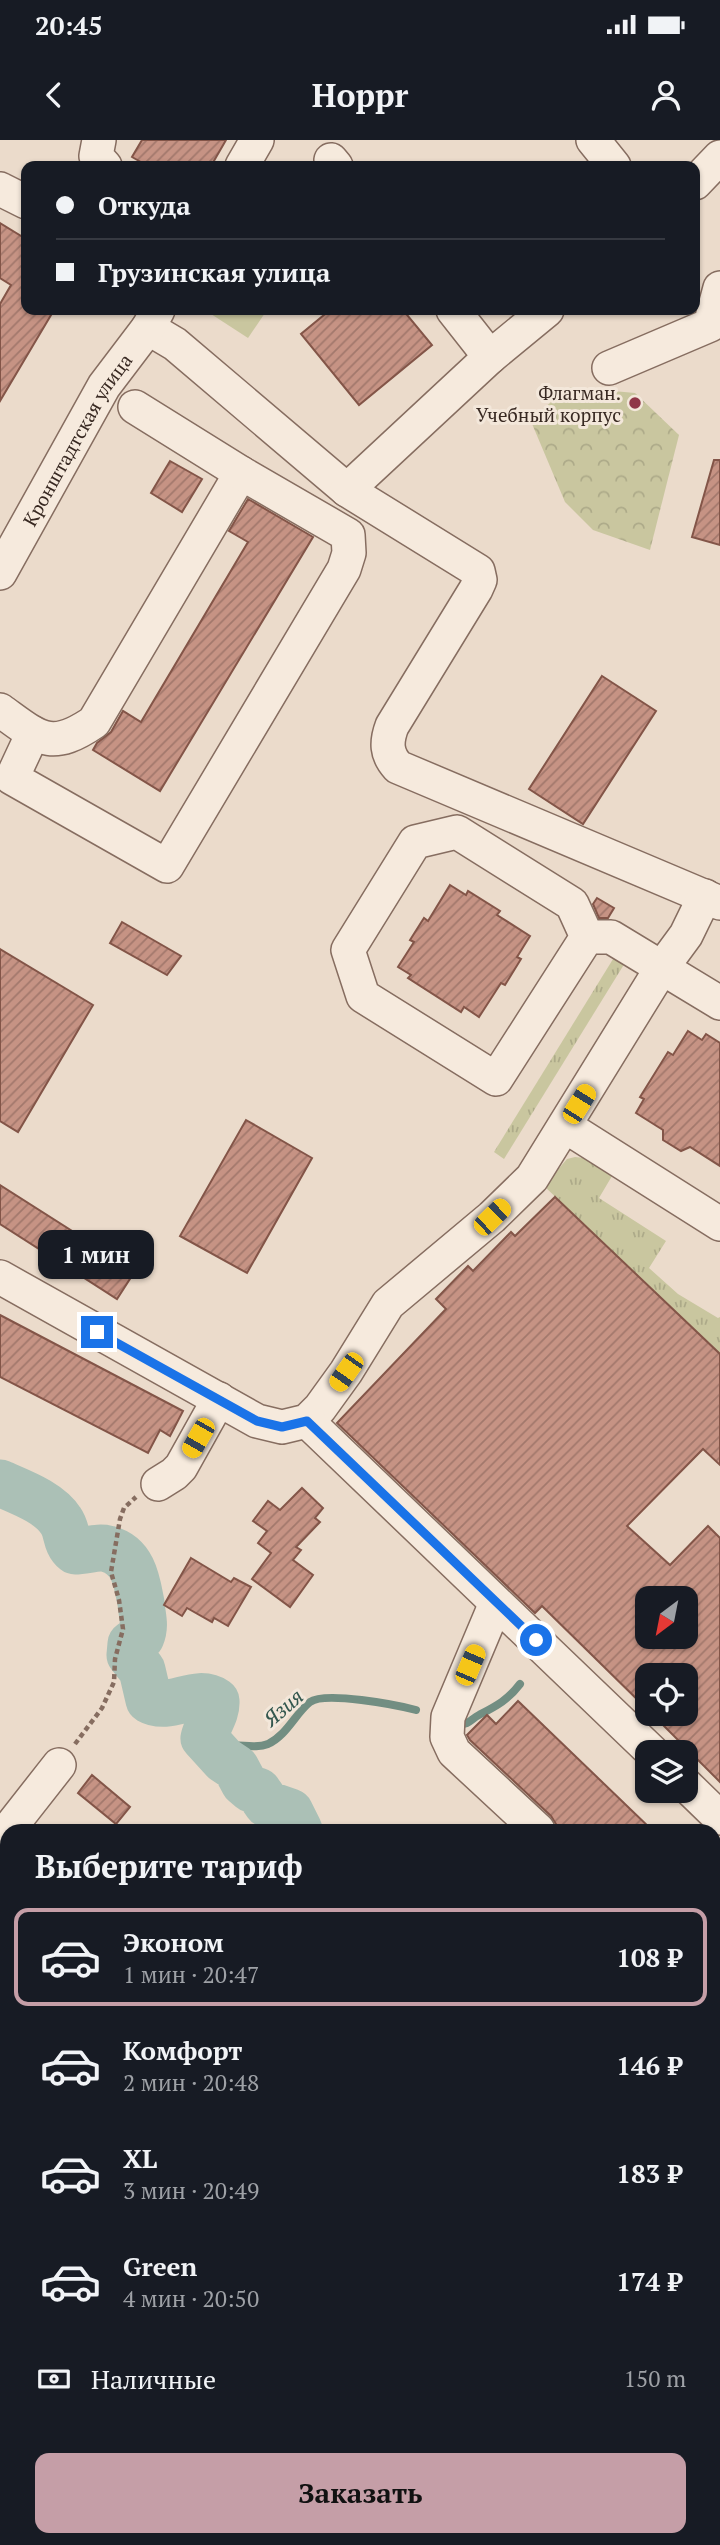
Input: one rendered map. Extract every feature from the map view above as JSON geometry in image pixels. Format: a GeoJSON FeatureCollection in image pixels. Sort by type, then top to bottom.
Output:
{"type":"FeatureCollection","features":[{"type":"Feature","properties":{"kind":"street"},"geometry":{"type":"LineString","coordinates":[[99,140],[96,156],[100,161]]}},
{"type":"Feature","properties":{"kind":"street"},"geometry":{"type":"LineString","coordinates":[[245,161],[257,140]]}},
{"type":"Feature","properties":{"kind":"street"},"geometry":{"type":"LineString","coordinates":[[593,140],[610,161]]}},
{"type":"Feature","properties":{"kind":"street"},"geometry":{"type":"LineString","coordinates":[[700,178],[720,157]]}},
{"type":"Feature","properties":{"kind":"street"},"geometry":{"type":"LineString","coordinates":[[0,189],[21,200]]}},
{"type":"Feature","properties":{"kind":"street"},"geometry":{"type":"LineString","coordinates":[[609,368],[710,325],[720,288]]}},
{"type":"Feature","properties":{"kind":"street"},"geometry":{"type":"LineString","coordinates":[[457,315],[490,358]]}},
{"type":"Feature","properties":{"kind":"street"},"geometry":{"type":"LineString","coordinates":[[347,490],[490,358],[541,315]]}},
{"type":"Feature","properties":{"kind":"street"},"geometry":{"type":"LineString","coordinates":[[0,1277],[267,1425],[282,1427],[307,1421],[346,1372],[387,1304],[492,1217],[532,1178],[662,968],[713,899],[397,767],[390,758],[388,737],[476,589],[480,580],[478,571],[347,490],[175,344],[153,319]]}},
{"type":"Feature","properties":{"kind":"street","name":"Кронштадтская улица"},"geometry":{"type":"LineString","coordinates":[[4,557],[104,386],[153,319]]}},
{"type":"Feature","properties":{"kind":"street"},"geometry":{"type":"LineString","coordinates":[[33,733],[12,778],[167,866],[344,569],[349,553],[348,535],[135,407]]}},
{"type":"Feature","properties":{"kind":"street"},"geometry":{"type":"LineString","coordinates":[[0,710],[33,733],[53,740],[73,737],[94,722],[241,473]]}},
{"type":"Feature","properties":{"kind":"street"},"geometry":{"type":"LineString","coordinates":[[457,832],[572,904],[587,937],[496,1080],[363,996],[348,950],[415,842],[457,832]]}},
{"type":"Feature","properties":{"kind":"street"},"geometry":{"type":"LineString","coordinates":[[587,937],[611,937],[720,1003]]}},
{"type":"Feature","properties":{"kind":"street"},"geometry":{"type":"LineString","coordinates":[[565,1126],[720,1224]]}},
{"type":"Feature","properties":{"kind":"street"},"geometry":{"type":"LineString","coordinates":[[158,1484],[181,1467],[219,1399]]}},
{"type":"Feature","properties":{"kind":"street"},"geometry":{"type":"LineString","coordinates":[[307,1421],[639,1740]]}},
{"type":"Feature","properties":{"kind":"street"},"geometry":{"type":"LineString","coordinates":[[496,1603],[452,1706],[446,1727],[447,1737],[454,1752],[532,1824]]}},
{"type":"Feature","properties":{"kind":"street"},"geometry":{"type":"LineString","coordinates":[[12,1824],[68,1753]]}},
{"type":"Feature","properties":{"kind":"street"},"geometry":{"type":"LineString","coordinates":[[698,1797],[720,1818]]}},
{"type":"Feature","properties":{"kind":"path"},"geometry":{"type":"LineString","coordinates":[[68,1753],[102,1708],[114,1682],[115,1659],[122,1629],[119,1600],[111,1572],[118,1530]]}},
{"type":"Feature","properties":{"kind":"green space"},"geometry":{"type":"Polygon","coordinates":[[[213,315],[264,315],[248,338],[213,315]]]}},
{"type":"Feature","properties":{"kind":"green space"},"geometry":{"type":"Polygon","coordinates":[[[570,387],[635,393],[679,435],[650,550],[593,530],[565,502],[530,419],[570,387]]]}},
{"type":"Feature","properties":{"kind":"green space"},"geometry":{"type":"Polygon","coordinates":[[[618,951],[628,958],[504,1159],[494,1152],[618,951]]]}},
{"type":"Feature","properties":{"kind":"green space"},"geometry":{"type":"Polygon","coordinates":[[[584,1158],[612,1176],[599,1198],[666,1241],[649,1268],[678,1294],[720,1317],[720,1354],[544,1186],[567,1159],[584,1158]]]}},
{"type":"Feature","properties":{"kind":"building"},"geometry":{"type":"Polygon","coordinates":[[[142,140],[226,140],[214,161],[139,161],[132,157],[142,140]]]}},
{"type":"Feature","properties":{"kind":"building"},"geometry":{"type":"Polygon","coordinates":[[[0,223],[21,236],[21,315],[51,315],[0,401],[0,304],[11,285],[0,278],[0,223]]]}},
{"type":"Feature","properties":{"kind":"building"},"geometry":{"type":"Polygon","coordinates":[[[324,315],[407,315],[432,345],[359,405],[301,334],[324,315]]]}},
{"type":"Feature","properties":{"kind":"building"},"geometry":{"type":"Polygon","coordinates":[[[714,460],[720,460],[720,545],[692,537],[714,460]]]}},
{"type":"Feature","properties":{"kind":"building"},"geometry":{"type":"Polygon","coordinates":[[[170,461],[202,479],[182,512],[151,493],[170,461]]]}},
{"type":"Feature","properties":{"kind":"building"},"geometry":{"type":"Polygon","coordinates":[[[248,499],[313,537],[160,791],[93,750],[97,743],[111,732],[123,711],[141,722],[248,542],[229,531],[248,499]]]}},
{"type":"Feature","properties":{"kind":"building"},"geometry":{"type":"Polygon","coordinates":[[[602,676],[656,711],[583,824],[529,789],[602,676]]]}},
{"type":"Feature","properties":{"kind":"building"},"geometry":{"type":"Polygon","coordinates":[[[450,885],[466,895],[468,891],[500,911],[497,915],[530,936],[517,957],[521,959],[505,985],[501,983],[479,1017],[464,1007],[461,1012],[408,978],[411,975],[398,967],[414,942],[410,940],[424,918],[428,921],[450,885]]]}},
{"type":"Feature","properties":{"kind":"building"},"geometry":{"type":"Polygon","coordinates":[[[597,898],[614,908],[608,918],[599,918],[593,904],[597,898]]]}},
{"type":"Feature","properties":{"kind":"building"},"geometry":{"type":"Polygon","coordinates":[[[122,922],[181,956],[167,975],[110,943],[122,922]]]}},
{"type":"Feature","properties":{"kind":"building"},"geometry":{"type":"Polygon","coordinates":[[[0,949],[93,1005],[18,1132],[0,1121],[0,949]]]}},
{"type":"Feature","properties":{"kind":"building"},"geometry":{"type":"Polygon","coordinates":[[[688,1031],[702,1040],[706,1034],[720,1043],[720,1166],[690,1147],[681,1151],[663,1140],[663,1130],[636,1113],[644,1099],[640,1097],[668,1052],[673,1055],[688,1031]]]}},
{"type":"Feature","properties":{"kind":"building"},"geometry":{"type":"Polygon","coordinates":[[[246,1120],[312,1158],[247,1273],[180,1236],[246,1120]]]}},
{"type":"Feature","properties":{"kind":"building"},"geometry":{"type":"Polygon","coordinates":[[[0,1185],[135,1271],[117,1299],[0,1224],[0,1185]]]}},
{"type":"Feature","properties":{"kind":"building"},"geometry":{"type":"Polygon","coordinates":[[[555,1197],[720,1354],[720,1465],[703,1449],[627,1526],[670,1565],[708,1526],[720,1538],[720,1782],[698,1760],[698,1740],[678,1740],[664,1726],[698,1726],[698,1663],[635,1663],[635,1697],[542,1606],[535,1613],[337,1423],[446,1309],[436,1299],[468,1266],[473,1271],[511,1232],[515,1236],[555,1197]]]}},
{"type":"Feature","properties":{"kind":"building"},"geometry":{"type":"Polygon","coordinates":[[[0,1315],[183,1411],[170,1436],[160,1430],[148,1453],[0,1377],[0,1315]]]}},
{"type":"Feature","properties":{"kind":"building"},"geometry":{"type":"Polygon","coordinates":[[[302,1488],[323,1508],[315,1518],[320,1522],[296,1547],[301,1550],[293,1560],[313,1575],[290,1607],[252,1579],[271,1553],[258,1543],[267,1531],[253,1521],[268,1501],[280,1510],[302,1488]]]}},
{"type":"Feature","properties":{"kind":"building"},"geometry":{"type":"Polygon","coordinates":[[[191,1558],[231,1582],[234,1578],[251,1587],[228,1626],[214,1618],[212,1622],[187,1608],[182,1616],[164,1605],[191,1558]]]}},
{"type":"Feature","properties":{"kind":"building"},"geometry":{"type":"Polygon","coordinates":[[[518,1701],[646,1824],[556,1824],[551,1816],[467,1735],[487,1715],[496,1724],[518,1701]]]}},
{"type":"Feature","properties":{"kind":"building"},"geometry":{"type":"Polygon","coordinates":[[[92,1775],[130,1807],[116,1824],[78,1793],[92,1775]]]}},
{"type":"Feature","properties":{"kind":"waterway"},"geometry":{"type":"LineString","coordinates":[[0,1483],[34,1498],[56,1514],[75,1551],[104,1548],[124,1557],[136,1579],[143,1620],[141,1637],[131,1644],[130,1655],[142,1670],[149,1700],[166,1703],[208,1697],[216,1701],[204,1738],[224,1760],[236,1768],[244,1783],[258,1791],[267,1804],[290,1812],[296,1824]]}},
{"type":"Feature","properties":{"kind":"waterway","name":"Язия"},"geometry":{"type":"LineString","coordinates":[[459,1724],[468,1723],[501,1702],[520,1684]]}},
{"type":"Feature","properties":{"kind":"waterway","name":"Язия"},"geometry":{"type":"LineString","coordinates":[[216,1750],[228,1745],[268,1744],[275,1740],[310,1702],[318,1699],[362,1700],[416,1710]]}},
{"type":"Feature","properties":{"kind":"place","name":"Флагман. Учебный корпус"},"geometry":{"type":"Point","coordinates":[635,403]}},
{"type":"Feature","properties":{"kind":"route"},"geometry":{"type":"LineString","coordinates":[[97,1332],[257,1421],[282,1427],[307,1421],[536,1640]]}}]}
